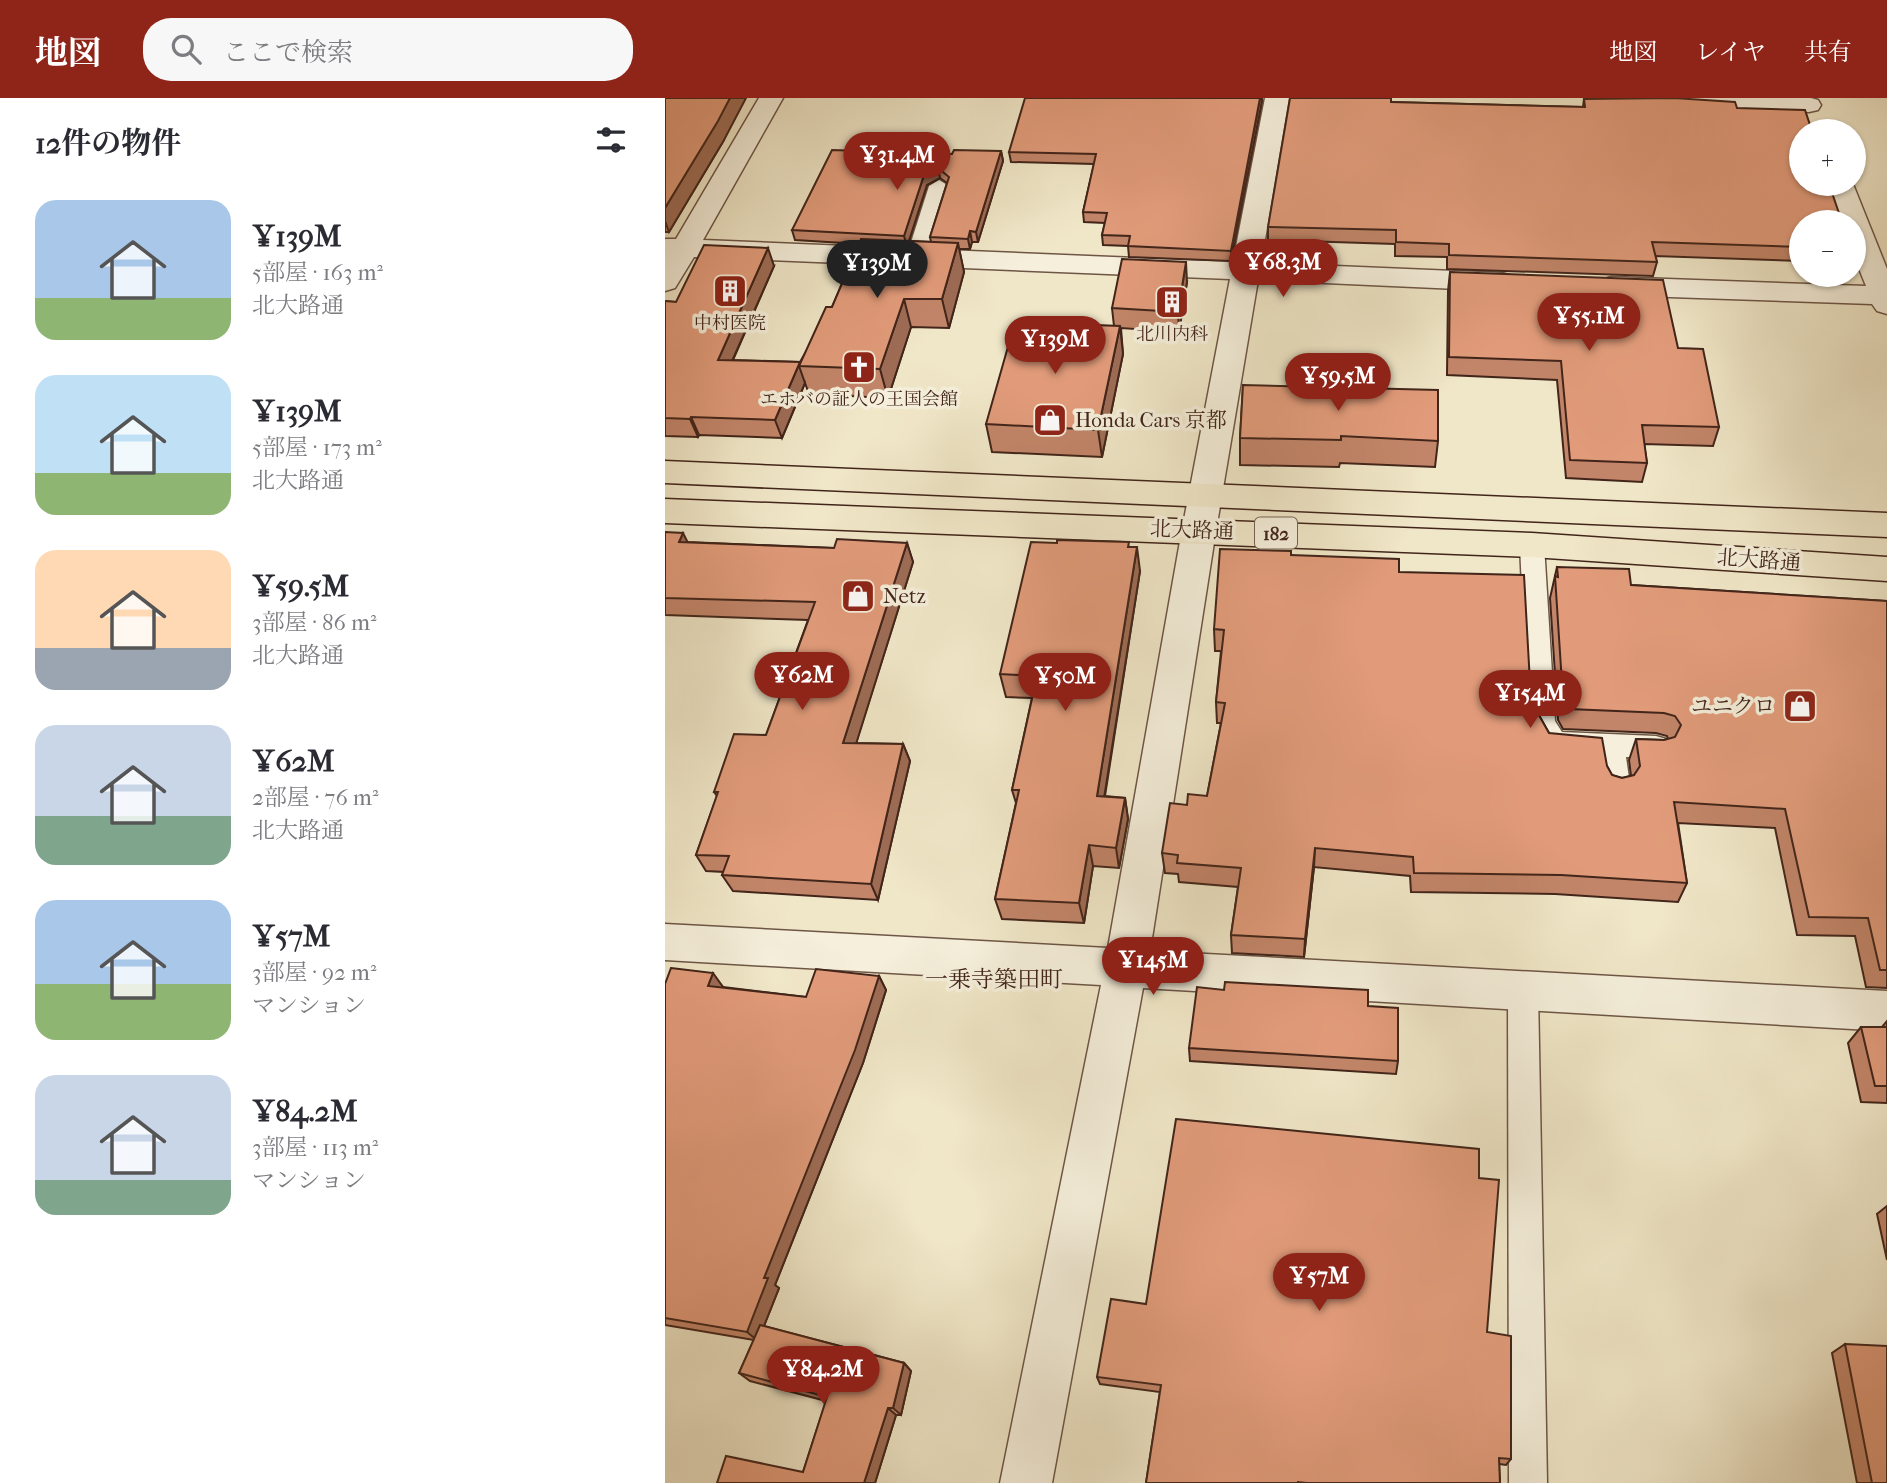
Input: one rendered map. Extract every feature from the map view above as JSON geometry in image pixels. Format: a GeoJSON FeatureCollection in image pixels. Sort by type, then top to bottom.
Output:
{"type":"FeatureCollection","features":[{"type":"Feature","properties":{"kind":"main road","name":"北大路通"},"geometry":{"type":"LineString","coordinates":[[665,472],[1203,514],[1532,545],[1887,569]]}},
{"type":"Feature","properties":{"kind":"main road","name":"北大路通"},"geometry":{"type":"LineString","coordinates":[[665,511],[1203,514],[1887,525]]}},
{"type":"Feature","properties":{"kind":"street"},"geometry":{"type":"LineString","coordinates":[[665,282],[675,248],[771,98]]}},
{"type":"Feature","properties":{"kind":"street"},"geometry":{"type":"LineString","coordinates":[[1026,1483],[1126,968],[1277,98]]}},
{"type":"Feature","properties":{"kind":"street"},"geometry":{"type":"LineString","coordinates":[[1599,98],[1807,101],[1814,119]]}},
{"type":"Feature","properties":{"kind":"street"},"geometry":{"type":"LineString","coordinates":[[1579,285],[1886,299],[1845,196]]}},
{"type":"Feature","properties":{"kind":"street"},"geometry":{"type":"LineString","coordinates":[[675,248],[1524,283]]}},
{"type":"Feature","properties":{"kind":"street"},"geometry":{"type":"LineString","coordinates":[[665,942],[1887,1011]]}},
{"type":"Feature","properties":{"kind":"lane"},"geometry":{"type":"LineString","coordinates":[[916,258],[939,186]]}},
{"type":"Feature","properties":{"kind":"lane"},"geometry":{"type":"LineString","coordinates":[[1532,545],[1542,721],[1554,743],[1656,747]]}},
{"type":"Feature","properties":{"kind":"lane"},"geometry":{"type":"LineString","coordinates":[[1611,746],[1616,785]]}},
{"type":"Feature","properties":{"kind":"lane"},"geometry":{"type":"LineString","coordinates":[[1523,991],[1528,1483]]}},
{"type":"Feature","properties":{"kind":"building"},"geometry":{"type":"Polygon","coordinates":[[[665,98],[730,98],[665,208],[665,98]]]}},
{"type":"Feature","properties":{"kind":"building"},"geometry":{"type":"Polygon","coordinates":[[[1025,98],[1260,98],[1231,251],[1128,246],[1130,236],[1102,235],[1107,213],[1083,212],[1096,154],[1009,152],[1025,98]]]}},
{"type":"Feature","properties":{"kind":"building"},"geometry":{"type":"Polygon","coordinates":[[[1290,98],[1391,98],[1391,102],[1585,107],[1584,99],[1674,98],[1735,102],[1737,108],[1805,110],[1808,119],[1789,119],[1789,196],[1833,196],[1838,210],[1789,210],[1789,247],[1652,242],[1657,262],[1449,255],[1449,244],[1396,242],[1396,230],[1268,227],[1290,98]]]}},
{"type":"Feature","properties":{"kind":"building"},"geometry":{"type":"Polygon","coordinates":[[[832,150],[952,154],[954,150],[1001,151],[976,232],[970,231],[968,239],[930,237],[949,177],[938,168],[924,175],[904,236],[792,230],[832,150]]]}},
{"type":"Feature","properties":{"kind":"building"},"geometry":{"type":"Polygon","coordinates":[[[861,239],[958,243],[942,299],[904,299],[880,369],[799,366],[826,307],[832,307],[861,239]]]}},
{"type":"Feature","properties":{"kind":"building"},"geometry":{"type":"Polygon","coordinates":[[[704,245],[768,248],[718,360],[800,362],[775,420],[665,418],[665,301],[676,302],[704,245]]]}},
{"type":"Feature","properties":{"kind":"building"},"geometry":{"type":"Polygon","coordinates":[[[1122,259],[1186,262],[1178,312],[1112,308],[1122,259]]]}},
{"type":"Feature","properties":{"kind":"building"},"geometry":{"type":"Polygon","coordinates":[[[1450,272],[1663,280],[1678,348],[1703,349],[1719,427],[1642,425],[1647,463],[1570,460],[1561,361],[1449,357],[1450,272]]]}},
{"type":"Feature","properties":{"kind":"building"},"geometry":{"type":"Polygon","coordinates":[[[1015,322],[1120,326],[1098,430],[986,424],[1015,322]]]}},
{"type":"Feature","properties":{"kind":"building"},"geometry":{"type":"Polygon","coordinates":[[[1243,385],[1438,390],[1438,441],[1341,436],[1341,440],[1240,438],[1243,385]]]}},
{"type":"Feature","properties":{"kind":"building"},"geometry":{"type":"Polygon","coordinates":[[[665,532],[683,533],[679,542],[834,548],[837,539],[907,543],[843,743],[903,744],[871,884],[722,875],[729,856],[696,855],[718,792],[714,792],[734,734],[766,735],[815,602],[665,598],[665,532]]]}},
{"type":"Feature","properties":{"kind":"building"},"geometry":{"type":"Polygon","coordinates":[[[1057,540],[1129,542],[1128,547],[1137,547],[1097,796],[1125,798],[1116,848],[1089,845],[1079,903],[995,899],[1019,790],[1012,790],[1037,676],[1000,674],[1031,542],[1057,543],[1057,540]]]}},
{"type":"Feature","properties":{"kind":"building"},"geometry":{"type":"Polygon","coordinates":[[[1220,549],[1399,559],[1399,572],[1524,575],[1531,701],[1549,733],[1602,738],[1607,766],[1612,775],[1622,778],[1634,775],[1640,766],[1636,739],[1664,740],[1675,737],[1681,725],[1675,716],[1664,713],[1569,709],[1563,699],[1555,576],[1558,577],[1557,567],[1629,569],[1631,585],[1887,601],[1887,970],[1880,970],[1868,918],[1809,917],[1785,809],[1674,802],[1687,883],[1561,875],[1414,873],[1413,857],[1315,848],[1305,939],[1231,935],[1241,868],[1177,863],[1178,855],[1162,853],[1170,803],[1187,805],[1188,794],[1207,796],[1225,703],[1216,702],[1224,630],[1214,629],[1220,549]]]}},
{"type":"Feature","properties":{"kind":"building"},"geometry":{"type":"Polygon","coordinates":[[[671,968],[713,973],[708,986],[806,997],[816,969],[879,976],[855,1050],[764,1278],[768,1278],[747,1332],[665,1318],[665,984],[671,968]]]}},
{"type":"Feature","properties":{"kind":"building"},"geometry":{"type":"Polygon","coordinates":[[[1225,982],[1368,990],[1368,1006],[1398,1008],[1398,1061],[1189,1048],[1197,987],[1224,990],[1225,982]]]}},
{"type":"Feature","properties":{"kind":"building"},"geometry":{"type":"Polygon","coordinates":[[[1861,1027],[1887,1027],[1887,1086],[1875,1086],[1861,1027]]]}},
{"type":"Feature","properties":{"kind":"building"},"geometry":{"type":"Polygon","coordinates":[[[1176,1119],[1479,1149],[1479,1178],[1499,1180],[1487,1332],[1511,1336],[1511,1459],[1499,1458],[1500,1483],[1146,1483],[1161,1385],[1097,1377],[1111,1299],[1146,1304],[1176,1119]]]}},
{"type":"Feature","properties":{"kind":"building"},"geometry":{"type":"Polygon","coordinates":[[[760,1325],[904,1363],[893,1408],[888,1408],[864,1483],[717,1483],[726,1456],[803,1472],[827,1397],[739,1373],[760,1325]]]}},
{"type":"Feature","properties":{"kind":"building"},"geometry":{"type":"Polygon","coordinates":[[[1845,1344],[1887,1346],[1887,1483],[1872,1483],[1845,1344]]]}},
{"type":"Feature","properties":{"kind":"place","name":"中村医院"},"geometry":{"type":"Point","coordinates":[730,291]}},
{"type":"Feature","properties":{"kind":"place","name":"北川内科"},"geometry":{"type":"Point","coordinates":[1172,302]}},
{"type":"Feature","properties":{"kind":"place","name":"エホバの証人の王国会館"},"geometry":{"type":"Point","coordinates":[859,367]}},
{"type":"Feature","properties":{"kind":"place","name":"Honda Cars 京都"},"geometry":{"type":"Point","coordinates":[1050,420]}},
{"type":"Feature","properties":{"kind":"place","name":"Netz"},"geometry":{"type":"Point","coordinates":[858,596]}},
{"type":"Feature","properties":{"kind":"place","name":"ユニクロ"},"geometry":{"type":"Point","coordinates":[1800,706]}},
{"type":"Feature","properties":{"kind":"district","name":"一乗寺築田町"},"geometry":{"type":"Point","coordinates":[994,979]}}]}
